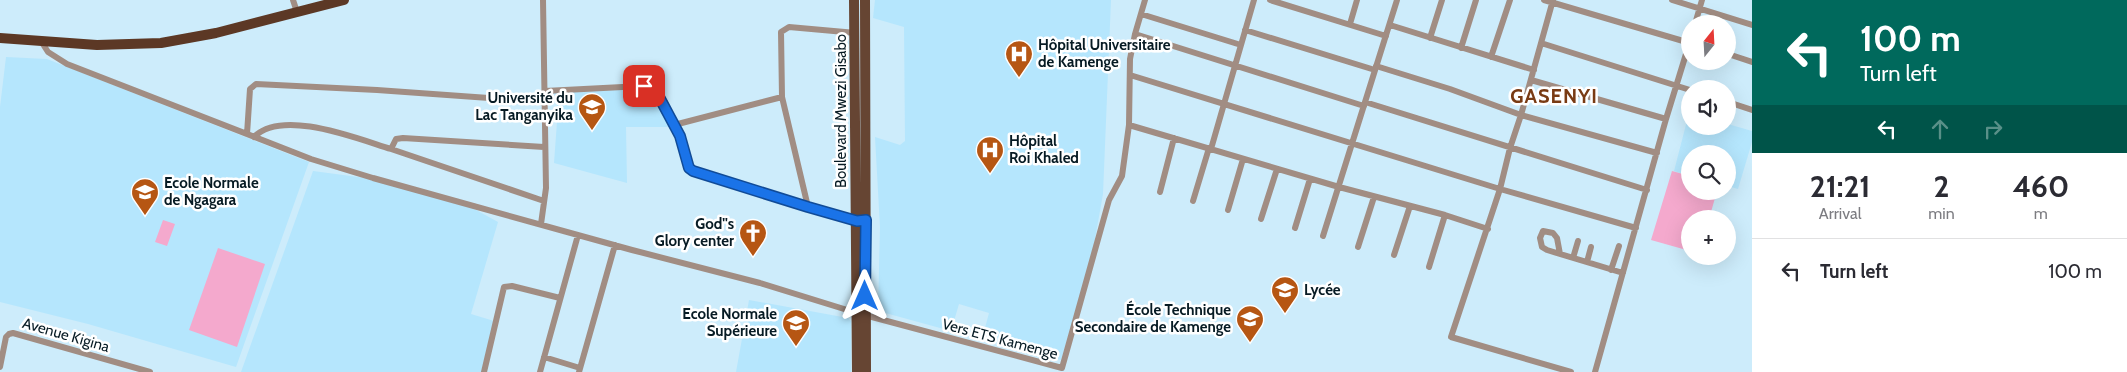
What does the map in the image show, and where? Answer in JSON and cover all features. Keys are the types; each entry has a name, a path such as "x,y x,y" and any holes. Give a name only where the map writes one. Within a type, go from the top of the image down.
{"highway":[{"path":"0,38 97,45 161,43 216,32 344,0"}],"main road":[{"name":"Boulevard Mwezi Gisabo","path":"854,0 860,133 861,220 861,314 857,372"},
{"name":"Boulevard Mwezi Gisabo","path":"860,133 864,0"},
{"name":"Boulevard Mwezi Gisabo","path":"861,314 866,372"}],"street":[{"path":"293,0 297,12"},
{"path":"542,224 545,91 543,0"},
{"path":"1145,0 1135,34 1130,75 1129,124 1310,179 1445,215 1488,229"},
{"path":"1193,201 1254,0"},
{"path":"1270,0 1386,36"},
{"path":"1350,24 1357,0"},
{"path":"1323,236 1397,0"},
{"path":"1430,38 1442,0"},
{"path":"1461,48 1476,0"},
{"path":"1492,58 1510,0"},
{"path":"1544,0 1553,1 1681,39"},
{"path":"1672,0 1752,25"},
{"path":"1698,15 1702,0"},
{"path":"1553,1 1488,229 1451,337 1571,372"},
{"path":"1141,14 1241,45"},
{"path":"1390,25 1534,70"},
{"path":"808,207 782,97 780,36 784,29 789,27 856,33"},
{"path":"1245,30 1450,89 1521,115 1657,154"},
{"path":"1135,34 1647,190"},
{"path":"41,41 56,60 311,158 364,175 578,235 760,283 861,314"},
{"path":"1541,43 1681,87"},
{"path":"1736,57 1752,62"},
{"path":"1595,372 1666,119 1682,70"},
{"path":"1130,75 1500,189 1636,228"},
{"path":"1531,80 1666,119"},
{"path":"251,135 250,89 256,84 377,90 544,102"},
{"path":"545,91 642,86 653,88 674,125 685,149 689,168 693,171 808,207 861,220"},
{"path":"674,125 782,97"},
{"path":"1736,105 1752,110"},
{"name":"Vers ETS Kamenge","path":"861,314 1062,368 1108,200 1122,176 1129,124"},
{"path":"251,135 267,128 300,125 391,149 544,200"},
{"path":"391,149 396,139 403,138 544,147"},
{"path":"1160,192 1174,138"},
{"path":"1228,210 1243,159"},
{"path":"1261,219 1277,169"},
{"path":"1295,228 1310,179"},
{"path":"1358,247 1374,197"},
{"path":"1394,256 1410,206"},
{"path":"1429,268 1445,215"},
{"path":"540,372 578,235"},
{"path":"1573,258 1578,241"},
{"path":"544,357 580,370 615,245"},
{"path":"1611,270 1619,246"},
{"path":"1587,262 1591,247"},
{"path":"1560,254 1623,273"},
{"path":"484,372 504,287 512,286 560,298"},
{"name":"Avenue Kigina","path":"0,367 6,337 8,334 13,333 150,372"}],"shaded area":[{"name":"Hôpital Roi Khaled","path":"875,0 1111,0 1103,194 1092,256 1061,360 982,339 989,313 959,304 951,331 878,311 880,227 875,137 900,145 905,141 904,27 873,18"},
{"name":"Ecole Normale de Ngagara","path":"6,57 47,59 309,162 236,367 88,324 0,302 0,107"},
{"name":"Université du Lac Tanganyika","path":"649,86 671,127 626,127 627,183 554,163 558,108 553,89"},
{"path":"1736,126 1752,131 1752,142 1738,189 1736,188 1736,145 1681,145 1681,173 1674,171 1683,135 1736,135"},
{"path":"313,171 373,179 467,205 498,222 471,314 494,321 481,372 241,372"},
{"path":"1672,171 1681,174 1681,200 1714,200 1712,210 1681,210 1681,248 1651,240"},
{"path":"163,220 175,224 167,246 155,242"},
{"path":"218,248 265,264 237,347 189,330"},
{"name":"Ecole Normale Supérieure","path":"749,300 848,318 851,321 851,372 736,372"}],"place":[{"name":"Hôpital Universitaire de Kamenge","path":"1019,78"},
{"name":"Université du Lac Tanganyika","path":"592,131"},
{"name":"Hôpital Roi Khaled","path":"990,174"},
{"name":"Ecole Normale de Ngagara","path":"145,216"},
{"name":"God''s Glory center","path":"753,257"},
{"name":"Lycée","path":"1285,314"},
{"name":"École Technique Secondaire de Kamenge","path":"1250,343"},
{"name":"Ecole Normale Supérieure","path":"796,347"}],"district":[{"name":"GASENYI","path":"1554,96"}],"route":[{"path":"644,86 653,88 657,93 680,136 689,168 693,171 857,221 866,220 865,296"}]}
